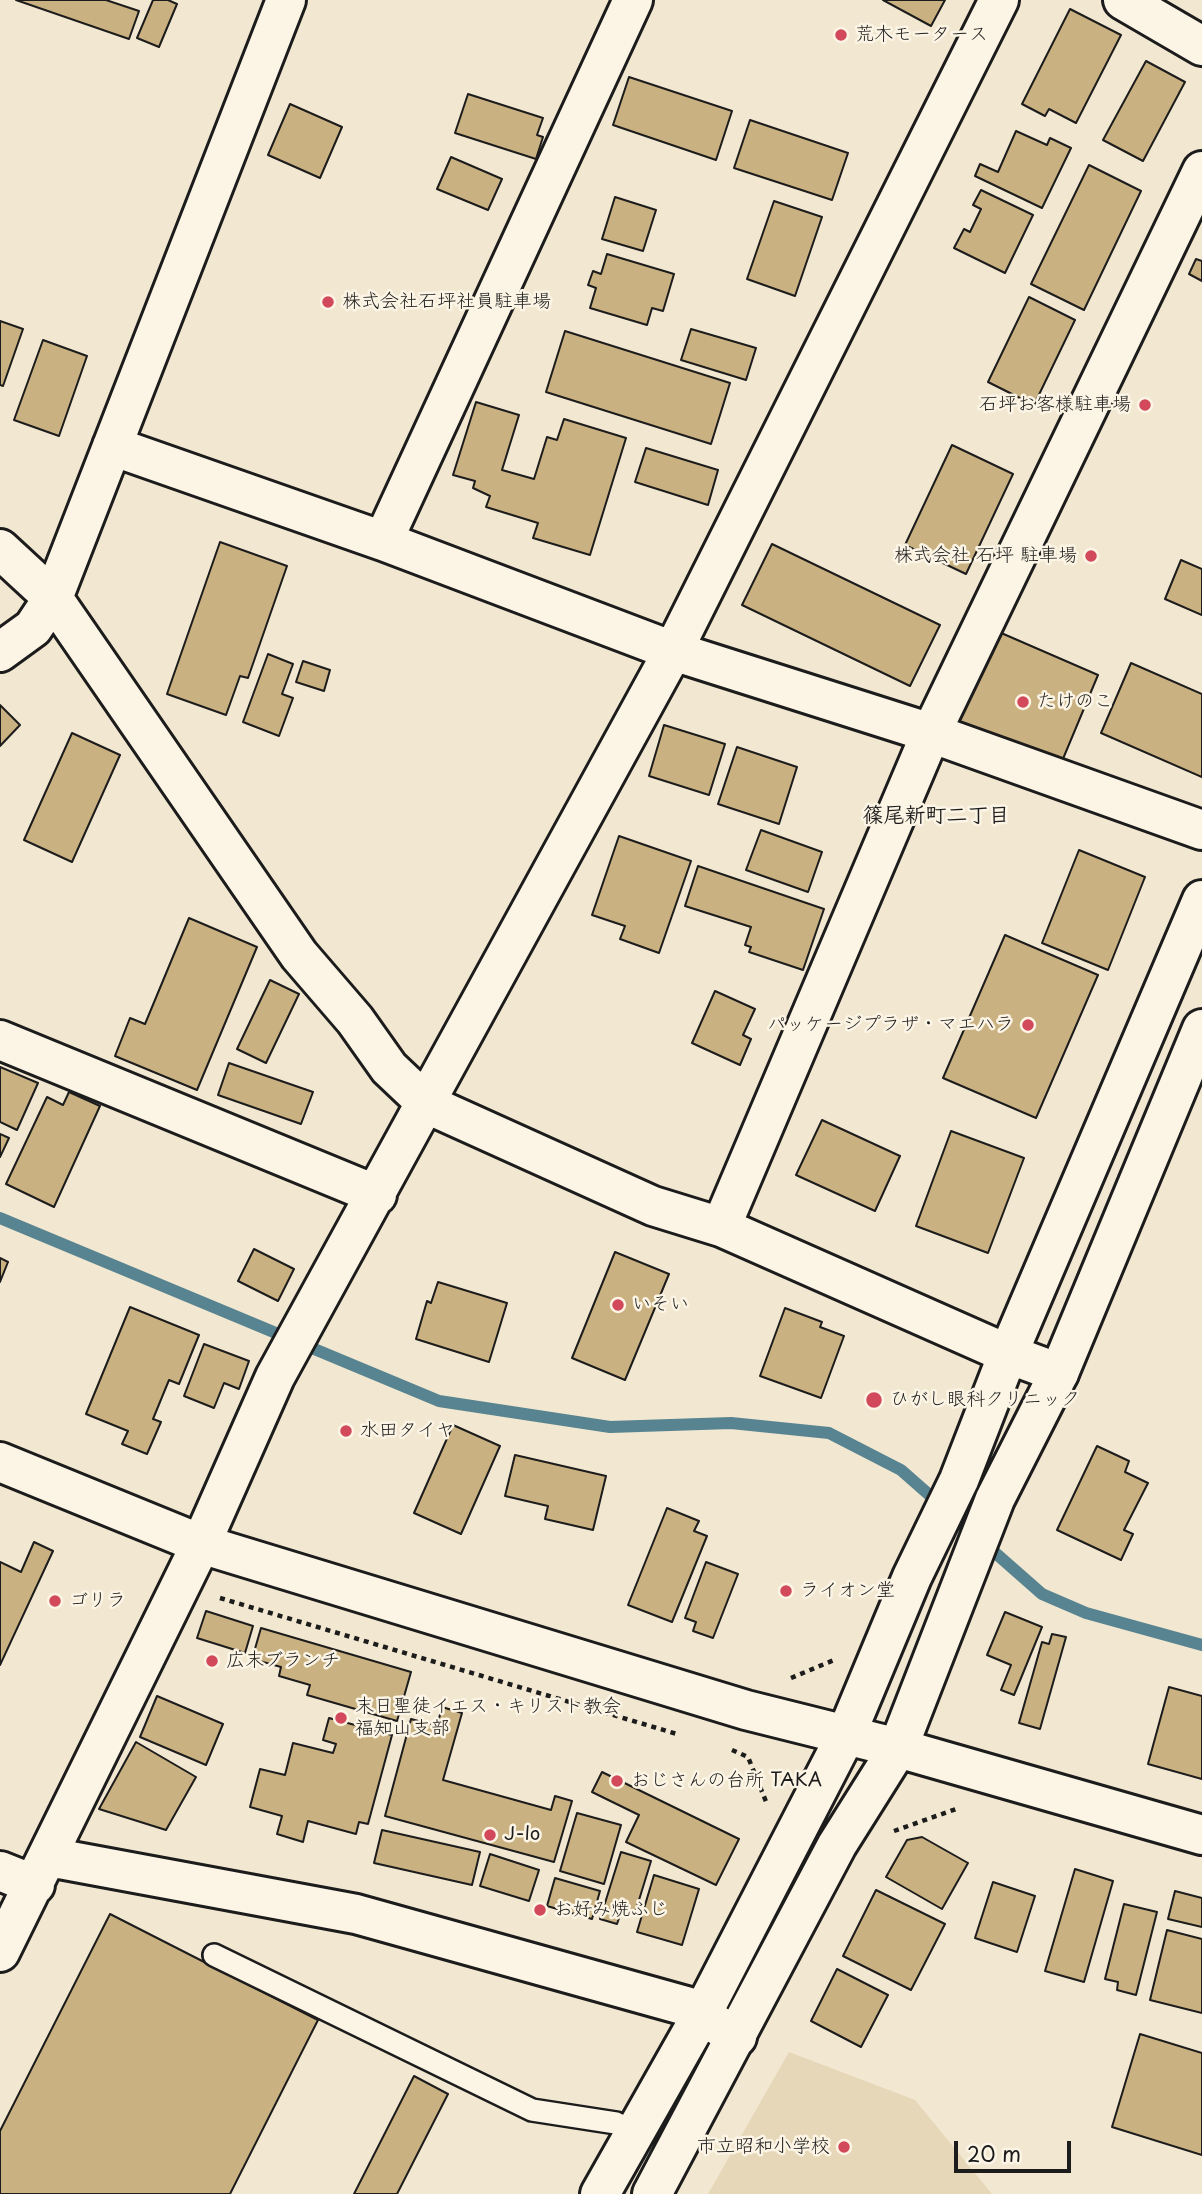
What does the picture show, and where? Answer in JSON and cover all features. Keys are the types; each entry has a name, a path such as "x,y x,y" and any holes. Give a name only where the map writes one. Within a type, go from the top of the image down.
{"street":[{"path":"0,652 33,628 53,598 286,0"},
{"path":"383,541 633,0"},
{"path":"0,1952 201,1544 275,1377 673,651 999,0"},
{"path":"1123,0 1202,46"},
{"path":"721,1227 931,733 1202,171"},
{"path":"112,446 383,541 673,651 931,733 1202,830"},
{"path":"0,549 53,598 299,955 355,1020 389,1068 427,1104 653,1206 721,1227 1008,1354 1059,1373"},
{"path":"600,2194 702,2014 846,1735 912,1577 959,1480 1008,1354 1202,900"},
{"path":"652,2194 837,1845 898,1748 995,1499 1059,1373 1202,1029"},
{"path":"0,1040 377,1195"},
{"path":"0,1462 201,1544 746,1710 898,1748 1202,1835"},
{"path":"0,1871 42,1871 356,1914 686,2006 737,2038"}],"lane":[{"path":"214,1955 532,2110 616,2123 634,2131"}],"path":[{"path":"220,1598 681,1735"},
{"path":"781,1676 793,1679 843,1656"},
{"path":"721,1747 748,1757 767,1806"},
{"path":"888,1833 959,1808 971,1812"}],"shaded area":[{"name":"市立昭和小学校","path":"789,2052 915,2100 992,2194 708,2194"}],"building":[{"path":"16,0 106,0 139,11 129,39"},
{"path":"153,0 168,0 177,4 159,47 137,38"},
{"path":"883,0 945,0 931,26"},
{"path":"1070,9 1121,35 1076,123 1049,109 1045,116 1022,104"},
{"path":"1146,61 1185,82 1143,161 1103,140"},
{"path":"629,77 732,111 716,160 613,125"},
{"path":"468,94 543,118 537,135 543,137 536,159 455,133"},
{"path":"290,104 342,127 320,178 268,155"},
{"path":"750,120 848,153 832,200 734,168"},
{"path":"1016,131 1047,145 1050,138 1071,148 1042,208 975,176 980,164 998,172"},
{"path":"451,157 502,179 488,210 437,189"},
{"path":"1089,165 1141,191 1084,310 1031,284"},
{"path":"981,190 1033,215 1005,273 954,248 964,229 970,232 981,209 973,205"},
{"path":"615,197 656,210 643,251 602,239"},
{"path":"774,201 822,217 795,296 747,279"},
{"path":"607,254 674,274 663,311 652,308 647,325 590,308 596,288 588,285 593,271 601,274"},
{"path":"1196,259 1202,261 1202,281 1189,274"},
{"path":"1029,297 1075,320 1034,405 988,382"},
{"path":"0,321 23,329 3,386 0,385"},
{"path":"691,329 756,348 746,380 681,360"},
{"path":"565,331 730,383 711,444 546,392"},
{"path":"43,340 87,356 59,436 14,420"},
{"path":"476,402 519,415 502,470 534,479 547,437 557,440 564,419 626,438 590,555 533,538 538,523 486,507 490,496 473,488 475,481 453,475"},
{"path":"952,445 1013,474 966,574 905,545"},
{"path":"646,448 718,470 708,505 635,482"},
{"path":"220,542 287,566 248,678 240,676 226,715 167,694"},
{"path":"772,544 940,625 910,686 742,605"},
{"path":"1181,560 1202,569 1202,615 1165,599"},
{"name":"たけのこ","path":"992,629 1098,675 1060,766 948,730"},
{"path":"268,654 293,664 282,694 293,698 279,736 243,722"},
{"path":"303,661 330,670 324,691 296,682"},
{"path":"1131,663 1202,694 1202,777 1101,733"},
{"path":"0,705 20,725 0,746"},
{"path":"664,725 725,744 709,795 649,776"},
{"path":"72,733 120,755 72,862 24,840"},
{"path":"737,747 797,767 779,824 718,804"},
{"path":"761,830 822,852 808,892 746,870"},
{"path":"619,836 691,861 659,953 620,939 625,926 592,915"},
{"path":"1079,850 1145,877 1108,970 1042,943"},
{"path":"698,866 824,909 803,970 749,952 751,947 745,945 751,927 685,906"},
{"path":"189,918 257,947 197,1090 115,1056 130,1018 145,1024"},
{"path":"1005,935 1098,975 1036,1118 943,1078"},
{"path":"270,980 299,994 266,1063 237,1049"},
{"path":"715,991 755,1009 743,1035 751,1039 740,1065 692,1043"},
{"path":"229,1063 313,1092 301,1124 218,1095"},
{"path":"0,1067 38,1083 17,1130 0,1122"},
{"path":"69,1092 100,1106 54,1207 6,1184 47,1097 63,1105"},
{"path":"822,1120 900,1156 875,1211 796,1175"},
{"path":"951,1131 1024,1158 988,1253 916,1226"},
{"path":"0,1134 9,1138 0,1157"},
{"path":"254,1249 294,1269 278,1301 238,1281"},
{"path":"615,1252 669,1274 625,1380 572,1358"},
{"path":"0,1258 8,1262 0,1282"},
{"path":"438,1282 507,1303 489,1362 416,1339 427,1301 431,1303"},
{"path":"130,1307 199,1335 179,1384 169,1380 153,1419 161,1422 147,1454 122,1444 128,1431 86,1414"},
{"path":"785,1308 822,1322 820,1327 844,1336 821,1398 760,1376"},
{"path":"204,1344 249,1361 239,1389 224,1383 214,1408 184,1396"},
{"path":"453,1425 500,1446 461,1534 414,1513"},
{"path":"1097,1446 1129,1461 1125,1472 1148,1483 1124,1530 1133,1534 1121,1560 1057,1530"},
{"path":"515,1455 606,1476 593,1530 545,1519 548,1506 505,1496"},
{"path":"667,1508 699,1521 694,1531 707,1536 672,1622 628,1605"},
{"path":"34,1542 53,1551 0,1665 0,1562 21,1572"},
{"path":"706,1562 738,1574 713,1638 693,1631 696,1622 685,1618"},
{"path":"206,1611 253,1626 245,1653 197,1638"},
{"path":"1005,1612 1042,1627 1014,1695 1001,1690 1011,1665 987,1655"},
{"path":"261,1628 411,1672 397,1721 307,1695 310,1685 279,1676 281,1667 252,1659"},
{"path":"1052,1634 1066,1637 1040,1729 1019,1723 1042,1642 1049,1644"},
{"path":"1169,1687 1202,1696 1202,1779 1148,1764"},
{"path":"157,1696 223,1724 206,1765 140,1737"},
{"path":"442,1707 462,1713 443,1780 551,1810 555,1796 572,1801 554,1862 385,1816 411,1719 437,1726"},
{"path":"329,1718 392,1735 368,1824 359,1822 356,1834 308,1821 303,1842 277,1834 282,1816 250,1807 260,1769 285,1775 293,1743 333,1753 336,1744 323,1740"},
{"path":"136,1742 196,1777 166,1830 99,1809"},
{"path":"602,1772 739,1839 716,1885 626,1842 639,1815 592,1792"},
{"path":"577,1813 621,1825 604,1884 560,1871"},
{"path":"382,1830 480,1852 472,1885 374,1863"},
{"path":"922,1837 968,1863 942,1909 886,1877 907,1840"},
{"path":"621,1852 651,1861 635,1913 622,1909 617,1924 600,1919"},
{"path":"490,1854 539,1870 529,1901 480,1886"},
{"path":"1075,1869 1113,1881 1084,1982 1045,1971"},
{"path":"654,1875 699,1889 682,1945 637,1932"},
{"path":"555,1878 600,1891 592,1919 547,1906"},
{"path":"993,1882 1035,1896 1017,1952 975,1938"},
{"path":"876,1890 945,1924 911,1990 843,1956"},
{"path":"1175,1891 1202,1898 1202,1927 1168,1919"},
{"path":"1124,1904 1157,1912 1136,1995 1117,1990 1118,1982 1105,1979"},
{"path":"110,1914 318,2020 230,2194 0,2194 0,2131"},
{"path":"1167,1930 1202,1939 1202,2013 1150,2000"},
{"path":"837,1969 888,1995 861,2047 811,2021"},
{"path":"1140,2034 1202,2053 1202,2155 1112,2127"},
{"path":"414,2076 448,2094 397,2194 354,2194"}],"waterway":[{"path":"0,1218 439,1401 610,1427 731,1423 829,1433 901,1470 1042,1594 1086,1613 1202,1645"}],"place":[{"name":"荒木モータース","path":"841,35"},
{"name":"株式会社石坪社員駐車場","path":"328,302"},
{"name":"石坪お客様駐車場","path":"1145,405"},
{"name":"株式会社 石坪 駐車場","path":"1091,556"},
{"name":"たけのこ","path":"1023,702"},
{"name":"パッケージプラザ・マエハラ","path":"1028,1025"},
{"name":"いそい","path":"618,1305"},
{"name":"ひがし眼科クリニック","path":"874,1400"},
{"name":"水田タイヤ","path":"346,1431"},
{"name":"ライオン堂","path":"786,1591"},
{"name":"ゴリラ","path":"55,1601"},
{"name":"広末ブランチ","path":"212,1661"},
{"name":"末日聖徒イエス・キリスト教会 福知山支部","path":"341,1718"},
{"name":"おじさんの台所 TAKA","path":"617,1781"},
{"name":"J-lo","path":"490,1835"},
{"name":"お好み焼ふじ","path":"540,1910"},
{"name":"市立昭和小学校","path":"844,2147"}],"district":[{"name":"篠尾新町二丁目","path":"936,816"}]}
